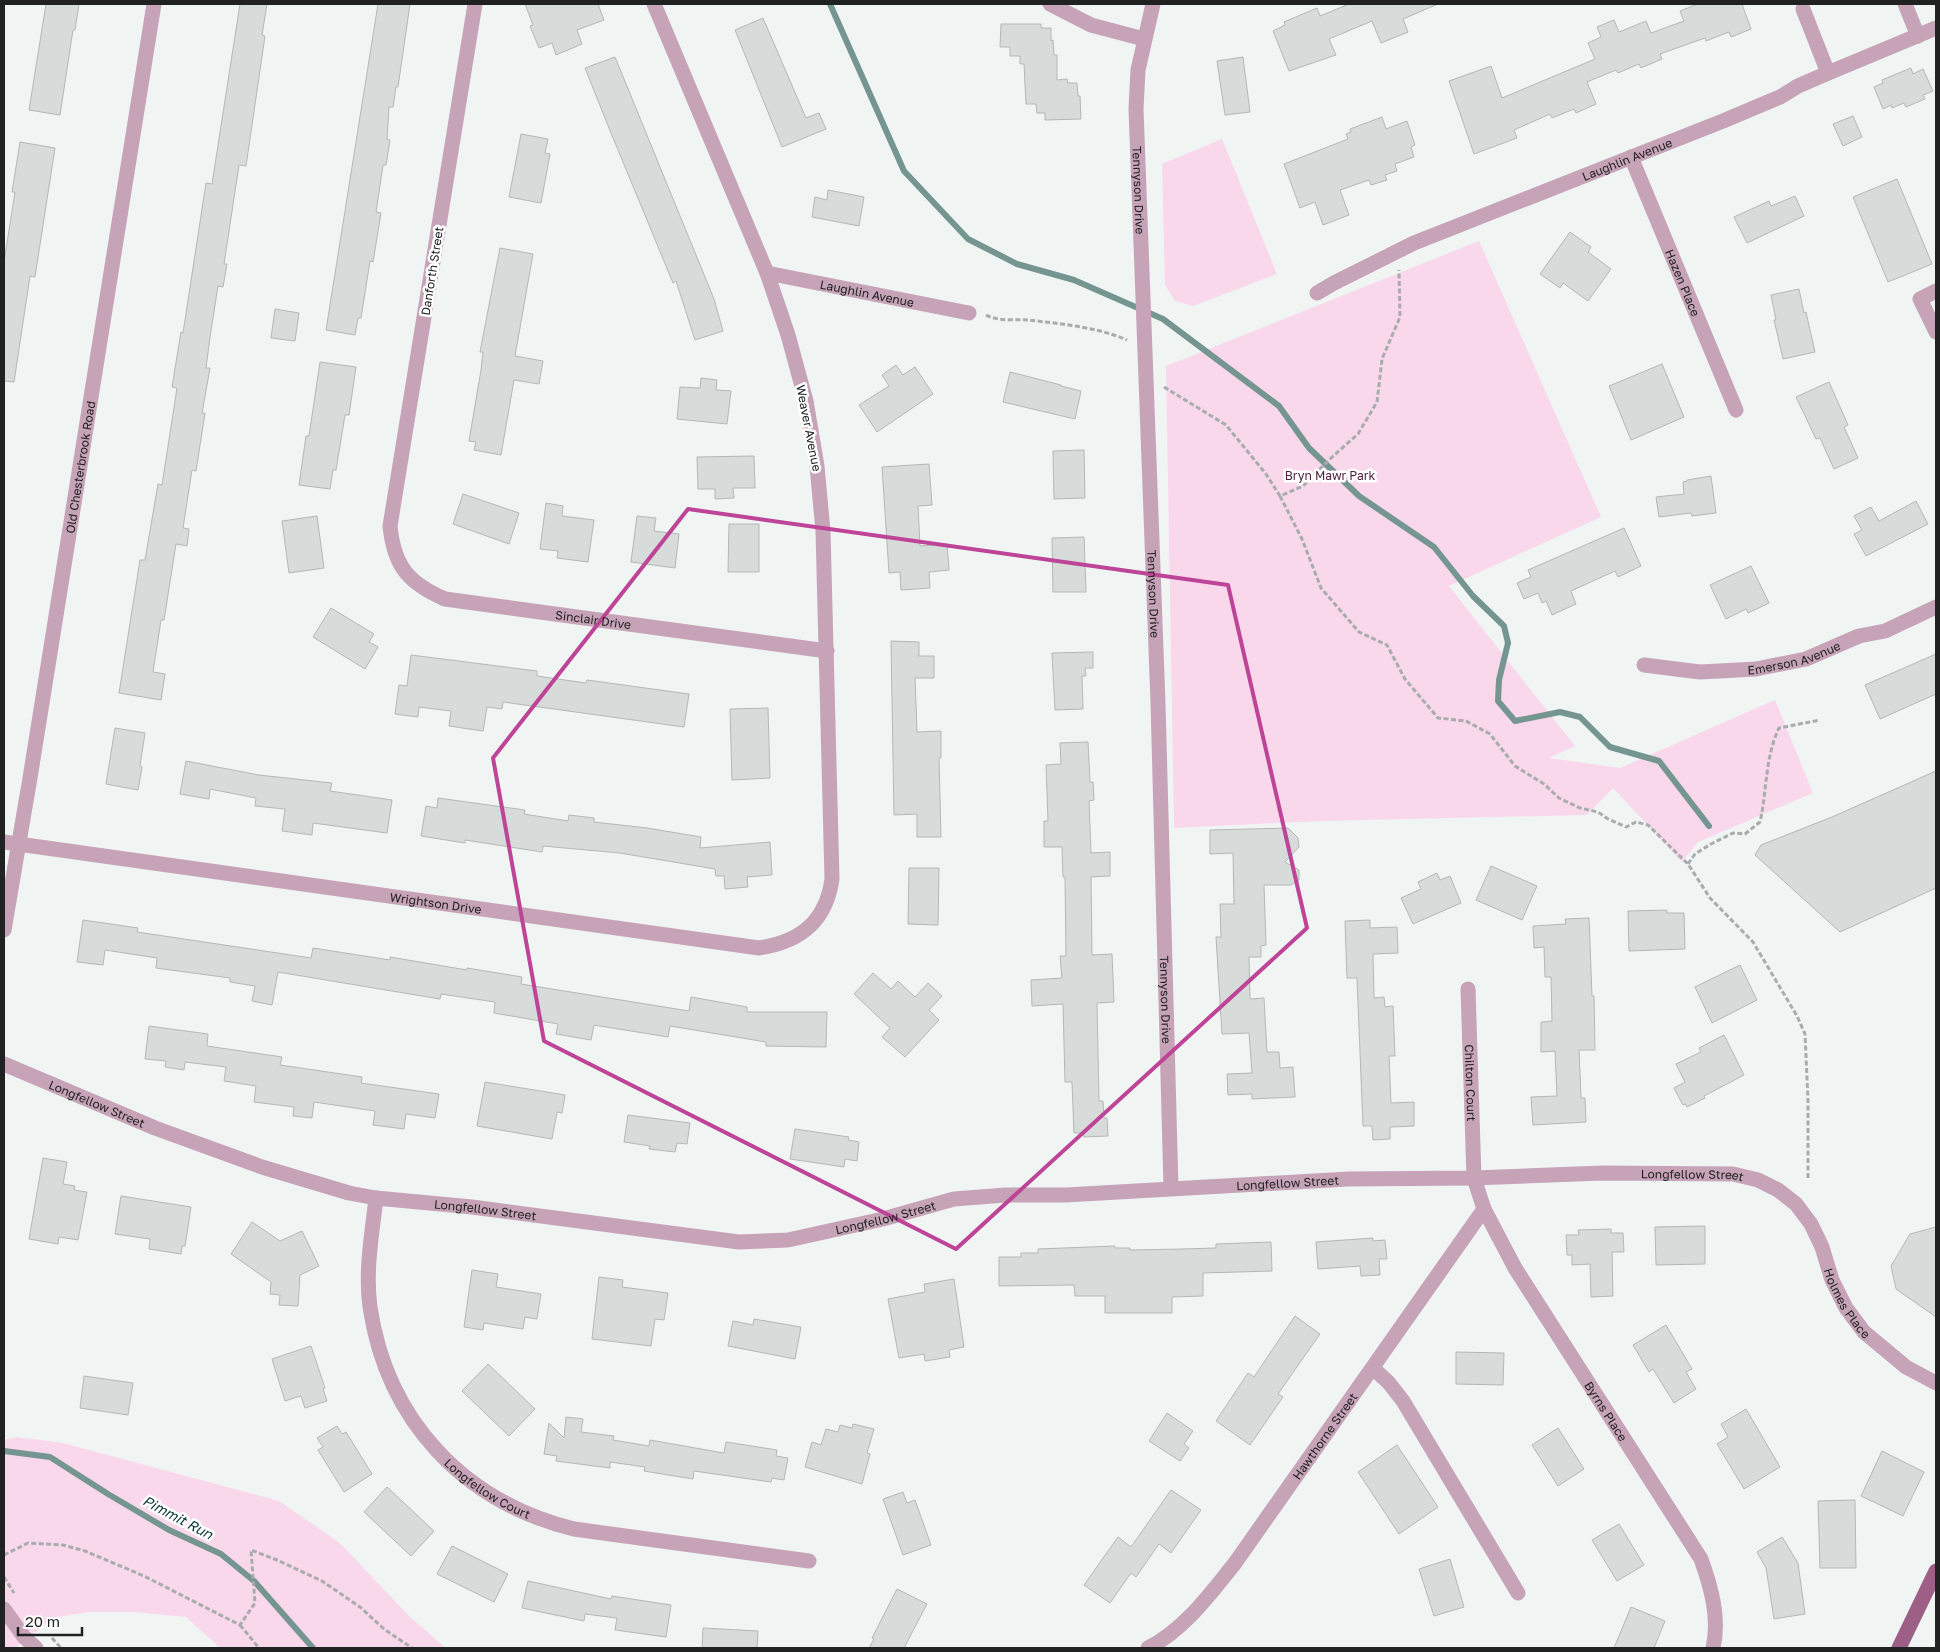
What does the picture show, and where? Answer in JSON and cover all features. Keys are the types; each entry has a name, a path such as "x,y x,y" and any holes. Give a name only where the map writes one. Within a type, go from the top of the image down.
{"main road":[{"path":"1899,1648 1936,1571"}],"street":[{"name":"Old Chesterbrook Road","path":"4,930 11,844 154,4"},
{"name":"Danforth Street","path":"391,538 392,516 475,4"},
{"name":"Weaver Avenue","path":"654,4 767,274 788,335 806,401 817,466 824,531 832,879"},
{"path":"1050,4 1091,25 1144,39"},
{"name":"Tennyson Drive","path":"1152,4 1138,70 1136,109 1159,713 1171,1188"},
{"path":"1906,4 1918,36"},
{"path":"1803,9 1828,73"},
{"name":"Laughlin Avenue","path":"1317,293 1414,243 1780,97 1798,86 1936,28"},
{"name":"Hazen Place","path":"1631,157 1736,410"},
{"name":"Laughlin Avenue","path":"767,274 969,314"},
{"path":"1936,291 1920,299 1936,332"},
{"name":"Sinclair Drive","path":"391,538 392,546 400,564 411,579 426,591 444,599 827,651"},
{"name":"Emerson Avenue","path":"1644,665 1700,672 1756,669 1806,659 1859,636 1885,630 1936,607"},
{"name":"Wrightson Drive","path":"11,844 759,948 779,945 797,937 812,925 824,908 832,879"},
{"name":"Chilton Court","path":"1468,989 1474,1178"},
{"name":"Longfellow Street","path":"4,1064 155,1128 244,1161 349,1193 376,1198 472,1207 655,1232 753,1243 788,1240 954,1199 1348,1179 1474,1178 1603,1173 1733,1174 1758,1180 1787,1197"},
{"name":"Byrns Place","path":"1474,1178 1484,1209 1515,1268 1701,1559 1711,1585 1715,1614 1713,1648"},
{"name":"Holmes Place","path":"1787,1197 1796,1204 1811,1224 1822,1247 1832,1280 1846,1308 1864,1332 1906,1367 1936,1383"},
{"name":"Longfellow Court","path":"376,1198 368,1270 370,1306 377,1342 388,1377 406,1410 428,1442 455,1469 486,1493 518,1510 554,1524 574,1529 810,1561"},
{"name":"Hawthorne Street","path":"1148,1648 1165,1640 1201,1604 1235,1563 1484,1209"},
{"path":"1372,1368 1389,1382 1403,1401 1518,1592"},
{"path":"4,1609 24,1637 36,1648"}],"path":[{"path":"1280,496 1303,486 1358,434 1377,402 1382,359 1400,317 1398,251"},
{"path":"969,314 974,309 990,317 1026,320 1093,330 1120,337 1144,347"},
{"path":"1146,377 1226,424 1266,474 1280,496 1302,539 1321,588 1359,632 1387,645 1405,679 1438,718 1466,721 1490,734 1515,766 1544,784 1559,798 1580,808 1598,812 1626,827 1636,822 1648,825 1688,864 1710,898 1753,942 1805,1034 1808,1180"},
{"path":"1688,864 1695,854 1711,844 1733,833 1745,834 1760,822 1771,745 1779,728 1820,720"},
{"path":"4,1555 28,1543 63,1545 84,1551 144,1576 240,1625 259,1648"},
{"path":"240,1625 255,1603 251,1550 322,1581 360,1607 384,1628 412,1648"}],"highlighted area":[{"path":"688,509 1228,585 1307,928 956,1249 544,1041 493,758"}],"green space":[{"path":"1222,139 1277,274 1193,306 1175,301 1165,285 1162,164"},
{"name":"Bryn Mawr Park","path":"1479,241 1601,517 1449,586 1575,746 1549,758 1620,768 1775,700 1813,793 1698,842 1682,862 1613,788 1587,815 1320,821 1174,828 1166,366"},
{"path":"16,1437 63,1443 279,1501 340,1543 410,1617 446,1648 220,1648 186,1617 134,1612 88,1612 53,1618 15,1648 4,1648 4,1440"}],"building":[{"path":"46,4 79,4 75,30 73,30 60,115 29,110"},
{"path":"240,4 267,4 262,35 265,36 246,166 239,165 224,264 227,264 223,287 218,286 210,337 206,368 210,368 202,413 205,413 196,471 192,470 183,528 189,529 187,546 176,544 164,620 161,620 153,672 165,674 161,700 119,693 140,560 145,560 158,484 162,485 177,388 172,387 181,332 183,333 206,183 212,184"},
{"path":"378,4 410,4 398,87 396,87 393,107 389,107 387,139 390,140 386,165 383,165 376,212 381,213 373,262 370,261 361,318 358,318 355,335 326,330"},
{"path":"525,4 598,4 604,20 577,30 582,44 556,55 552,43 539,48 530,26 533,25"},
{"path":"1349,4 1438,4 1403,19 1408,32 1381,43 1372,21 1329,39 1336,55 1289,71 1273,31 1285,25 1284,22 1317,8 1320,16"},
{"path":"1698,4 1742,4 1751,29 1731,37 1729,32 1706,41 1705,38 1660,54 1662,59 1641,68 1639,64 1618,73 1616,70 1587,82 1596,104 1576,113 1574,109 1552,118 1550,114 1514,130 1517,138 1474,154 1449,81 1491,66 1502,98 1595,59 1588,43 1601,37 1597,27 1614,20 1619,32 1646,21 1651,33 1684,21 1680,11"},
{"path":"763,18 806,118 819,113 826,129 782,147 735,30"},
{"path":"1001,24 1041,24 1041,28 1051,28 1054,55 1057,55 1057,80 1067,79 1068,83 1077,83 1078,96 1080,96 1081,119 1045,120 1045,113 1037,113 1036,104 1026,104 1024,64 1020,64 1020,56 1010,56 1010,47 1000,47"},
{"path":"615,57 714,299 723,331 695,340 676,281 673,283 585,68"},
{"path":"1243,57 1250,112 1225,115 1217,61"},
{"path":"1911,68 1913,74 1923,69 1933,91 1923,95 1925,99 1906,107 1904,103 1892,108 1891,105 1883,109 1874,87 1883,83 1882,80"},
{"path":"1853,116 1862,137 1843,146 1833,124"},
{"path":"1382,117 1386,129 1407,121 1415,145 1411,147 1414,157 1395,164 1397,171 1385,175 1387,180 1371,185 1369,180 1340,190 1349,215 1323,225 1315,202 1300,208 1284,164 1348,139 1346,134 1351,132 1350,129"},
{"path":"521,134 548,139 545,153 550,154 541,203 509,197"},
{"path":"20,142 55,148 35,277 30,276 14,382 4,381 4,262 15,192 12,192"},
{"path":"1897,179 1932,264 1888,282 1853,197"},
{"path":"828,190 864,197 859,226 812,217 815,197 827,200"},
{"path":"1795,196 1804,216 1747,243 1734,217 1769,201 1771,206"},
{"path":"1570,232 1591,247 1588,252 1611,269 1588,301 1563,283 1560,288 1540,274"},
{"path":"500,248 533,254 515,356 543,361 539,384 514,380 501,455 474,450 476,442 469,441 481,370 483,352 480,352"},
{"path":"1799,289 1815,352 1783,359 1774,320 1776,320 1771,295"},
{"path":"275,309 299,313 295,341 271,338"},
{"path":"320,362 356,367 349,415 345,415 336,470 333,470 330,489 299,485 306,436 309,436"},
{"path":"1662,364 1684,417 1631,440 1609,386"},
{"path":"896,365 903,375 915,367 933,394 877,432 859,405 889,386 882,375"},
{"path":"1010,372 1081,391 1075,419 1003,402"},
{"path":"701,378 717,380 716,390 731,391 727,424 677,419 680,387 700,388"},
{"path":"1829,382 1848,425 1844,427 1858,458 1834,469 1820,438 1816,439 1796,397"},
{"path":"1084,450 1085,498 1054,499 1053,451"},
{"path":"754,456 755,488 733,488 734,498 715,499 715,489 698,489 697,457"},
{"path":"929,464 932,505 918,506 920,546 947,544 949,570 929,572 930,588 901,590 900,572 889,573 882,467"},
{"path":"1711,476 1716,513 1692,516 1691,513 1659,517 1656,497 1684,494 1683,482"},
{"path":"463,494 519,513 509,544 453,524"},
{"path":"1916,501 1928,524 1866,556 1854,534 1862,530 1854,516 1871,507 1879,521"},
{"path":"546,503 563,506 562,516 594,520 588,562 557,558 558,551 540,549"},
{"path":"317,516 324,568 289,573 282,521"},
{"path":"637,516 656,518 654,531 679,534 675,568 631,562"},
{"path":"729,524 759,524 759,572 728,572"},
{"path":"1624,528 1641,566 1618,577 1615,571 1571,591 1576,604 1552,615 1546,601 1542,603 1538,593 1524,599 1517,583 1531,577 1528,570"},
{"path":"1084,537 1086,592 1053,592 1052,538"},
{"path":"1751,566 1769,603 1748,613 1746,609 1726,619 1710,585"},
{"path":"331,608 374,634 369,642 378,647 365,669 313,637"},
{"path":"891,641 919,642 919,656 934,656 934,678 915,678 917,732 941,731 941,758 939,758 941,837 917,837 917,814 894,815"},
{"path":"1093,652 1093,668 1085,668 1086,676 1082,676 1083,709 1055,710 1052,653"},
{"path":"1936,654 1936,694 1880,719 1865,685"},
{"path":"411,655 537,671 537,676 586,683 587,680 689,694 684,727 503,702 502,709 487,707 483,731 449,726 451,711 419,707 418,717 395,714 399,685 407,686"},
{"path":"768,708 770,778 732,780 730,709"},
{"path":"115,728 145,733 138,790 106,784"},
{"path":"1088,742 1090,782 1093,782 1094,800 1089,801 1091,853 1110,852 1110,876 1091,877 1092,955 1112,954 1114,1002 1097,1003 1099,1101 1103,1101 1104,1118 1107,1118 1108,1136 1084,1137 1083,1133 1074,1133 1072,1082 1065,1082 1063,1004 1032,1006 1031,980 1062,978 1060,956 1066,956 1065,877 1063,877 1062,847 1044,847 1044,821 1048,821 1046,765 1061,764 1060,743"},
{"path":"186,761 259,775 332,783 330,791 392,800 387,833 313,823 312,835 282,831 285,809 255,806 256,798 210,789 209,799 180,794"},
{"path":"1936,771 1936,888 1840,932 1755,855 1761,845 1832,817"},
{"path":"438,798 525,810 524,814 568,821 569,815 594,818 594,822 701,837 700,848 770,842 772,875 747,877 748,887 725,889 724,876 716,876 715,869 620,853 543,846 542,852 465,840 465,843 421,836 426,806 437,808"},
{"path":"1288,828 1298,838 1299,847 1285,862 1299,870 1299,880 1291,885 1264,885 1266,945 1261,946 1261,957 1249,957 1250,999 1264,998 1267,1052 1279,1052 1280,1068 1293,1067 1295,1097 1252,1099 1252,1094 1228,1095 1227,1074 1252,1073 1249,1033 1222,1034 1216,937 1221,937 1220,904 1234,904 1233,853 1210,854 1210,830"},
{"path":"1491,866 1537,886 1522,920 1476,900"},
{"path":"909,868 939,868 938,925 908,924"},
{"path":"1437,873 1440,880 1450,876 1461,903 1413,924 1401,898 1421,889 1418,882"},
{"path":"1667,910 1667,913 1684,913 1685,949 1629,951 1628,911"},
{"path":"1589,918 1595,1050 1579,1050 1581,1098 1585,1098 1586,1122 1533,1125 1531,1097 1557,1096 1555,1051 1541,1052 1541,1022 1552,1021 1551,977 1545,977 1544,947 1534,948 1533,926 1566,924 1565,919"},
{"path":"83,920 138,928 137,932 311,958 313,948 390,960 390,957 467,970 467,968 522,977 521,984 689,1011 691,997 747,1007 747,1012 827,1012 826,1047 766,1046 766,1042 670,1026 668,1037 594,1025 591,1040 556,1034 558,1024 494,1013 495,1002 441,994 440,999 278,972 272,1005 252,1001 255,986 230,982 230,978 156,968 157,958 105,950 103,965 77,962"},
{"path":"1370,920 1370,928 1397,927 1398,953 1373,954 1374,998 1384,997 1385,1007 1393,1006 1395,1056 1389,1056 1391,1103 1414,1102 1414,1126 1390,1127 1390,1139 1373,1140 1372,1126 1363,1126 1357,978 1347,978 1345,921"},
{"path":"1740,965 1757,1000 1712,1023 1695,987"},
{"path":"873,973 891,989 898,981 915,997 928,983 942,996 929,1010 939,1020 905,1057 882,1037 890,1028 854,994"},
{"path":"149,1026 208,1034 207,1046 282,1057 280,1065 362,1077 361,1083 439,1094 435,1118 406,1114 404,1129 373,1125 375,1111 314,1102 312,1118 293,1116 294,1107 254,1102 256,1086 224,1081 226,1067 185,1062 184,1070 165,1067 166,1061 145,1059"},
{"path":"1724,1035 1744,1075 1687,1107 1685,1104 1683,1105 1674,1088 1685,1082 1676,1064 1701,1052 1699,1048"},
{"path":"485,1082 565,1095 562,1113 557,1112 552,1139 477,1126"},
{"path":"628,1115 690,1123 687,1144 677,1143 675,1152 649,1149 650,1146 624,1142"},
{"path":"795,1129 849,1137 848,1140 859,1142 857,1161 845,1159 844,1167 790,1159"},
{"path":"43,1158 67,1162 63,1184 75,1186 74,1190 87,1192 78,1240 59,1237 58,1244 29,1239"},
{"path":"121,1196 191,1207 185,1246 182,1246 181,1254 149,1249 150,1239 115,1234"},
{"path":"252,1222 280,1241 302,1231 319,1266 300,1275 298,1306 279,1305 280,1295 270,1294 271,1282 231,1254"},
{"path":"1705,1226 1705,1264 1656,1265 1655,1227"},
{"path":"1936,1227 1936,1317 1896,1289 1891,1266 1910,1234"},
{"path":"1611,1229 1611,1233 1623,1233 1624,1252 1612,1252 1613,1296 1591,1297 1590,1264 1572,1265 1572,1255 1567,1255 1566,1235 1579,1235 1578,1230"},
{"path":"1373,1238 1373,1241 1385,1240 1387,1259 1379,1259 1380,1275 1361,1276 1360,1266 1318,1269 1316,1242"},
{"path":"1271,1242 1272,1271 1203,1273 1203,1296 1172,1297 1172,1313 1105,1313 1105,1296 1075,1296 1074,1285 999,1286 999,1257 1021,1257 1021,1253 1038,1253 1038,1249 1115,1246 1115,1248 1130,1248 1130,1250 1183,1249 1216,1248 1216,1244"},
{"path":"472,1270 498,1274 496,1287 541,1294 537,1319 525,1317 523,1329 484,1323 483,1330 464,1327"},
{"path":"599,1277 623,1280 622,1287 668,1293 664,1320 655,1319 651,1346 592,1339"},
{"path":"954,1279 964,1347 949,1350 950,1357 925,1361 924,1354 899,1358 888,1299 925,1292 924,1284"},
{"path":"1295,1316 1320,1334 1278,1394 1283,1397 1250,1445 1216,1421 1248,1373 1254,1377"},
{"path":"754,1319 801,1327 795,1359 728,1346 733,1321 753,1325"},
{"path":"1666,1325 1692,1369 1686,1372 1696,1389 1674,1403 1653,1369 1649,1372 1633,1345"},
{"path":"311,1346 325,1388 323,1389 327,1401 305,1408 301,1396 285,1401 272,1359"},
{"path":"1456,1352 1504,1353 1503,1385 1456,1384"},
{"path":"488,1364 535,1409 509,1436 462,1391"},
{"path":"84,1376 133,1383 128,1415 80,1408"},
{"path":"1746,1409 1780,1467 1744,1489 1717,1444 1728,1437 1721,1424"},
{"path":"1167,1413 1193,1431 1184,1444 1189,1448 1180,1461 1149,1441"},
{"path":"566,1417 583,1419 581,1432 614,1436 613,1440 649,1446 650,1440 724,1453 726,1442 777,1450 776,1456 788,1458 784,1480 772,1478 771,1482 694,1471 693,1479 644,1471 645,1467 610,1462 610,1468 556,1461 557,1456 544,1454 549,1423 564,1438"},
{"path":"853,1424 874,1429 867,1453 870,1454 862,1484 805,1467 812,1442 821,1445 826,1429 838,1432 840,1425 852,1428"},
{"path":"337,1426 342,1434 346,1432 372,1474 344,1492 318,1450 323,1447 317,1438"},
{"path":"1558,1428 1584,1469 1558,1486 1532,1445"},
{"path":"1397,1445 1438,1507 1399,1534 1358,1472"},
{"path":"1882,1451 1924,1472 1903,1516 1861,1496"},
{"path":"387,1487 434,1531 411,1556 364,1512"},
{"path":"1171,1490 1201,1510 1171,1553 1159,1544 1136,1577 1131,1573 1110,1603 1084,1585 1118,1537 1131,1547"},
{"path":"903,1492 907,1503 915,1500 931,1545 903,1555 883,1499"},
{"path":"1855,1500 1856,1568 1820,1568 1818,1501"},
{"path":"1619,1524 1644,1565 1617,1581 1592,1540"},
{"path":"1782,1537 1798,1563 1805,1614 1774,1619 1766,1568 1757,1552"},
{"path":"452,1546 508,1574 494,1602 437,1574"},
{"path":"1450,1559 1464,1607 1434,1616 1419,1569"},
{"path":"528,1581 611,1599 612,1596 671,1605 666,1637 615,1630 617,1618 585,1614 584,1621 522,1608"},
{"path":"897,1589 927,1604 904,1648 869,1648 874,1639 872,1638"},
{"path":"1631,1607 1665,1621 1654,1648 1614,1648"},
{"path":"703,1628 758,1631 757,1648 702,1648"}],"waterway":[{"path":"830,4 904,171 968,239 1017,264 1074,280 1163,319 1279,406 1309,448 1359,496 1434,547 1473,596 1504,626 1508,643 1499,680 1498,701 1515,721 1560,712 1580,717 1610,747 1659,761 1709,826"},
{"name":"Pimmit Run","path":"4,1451 50,1457 169,1530 221,1554 254,1581 313,1648"}]}
